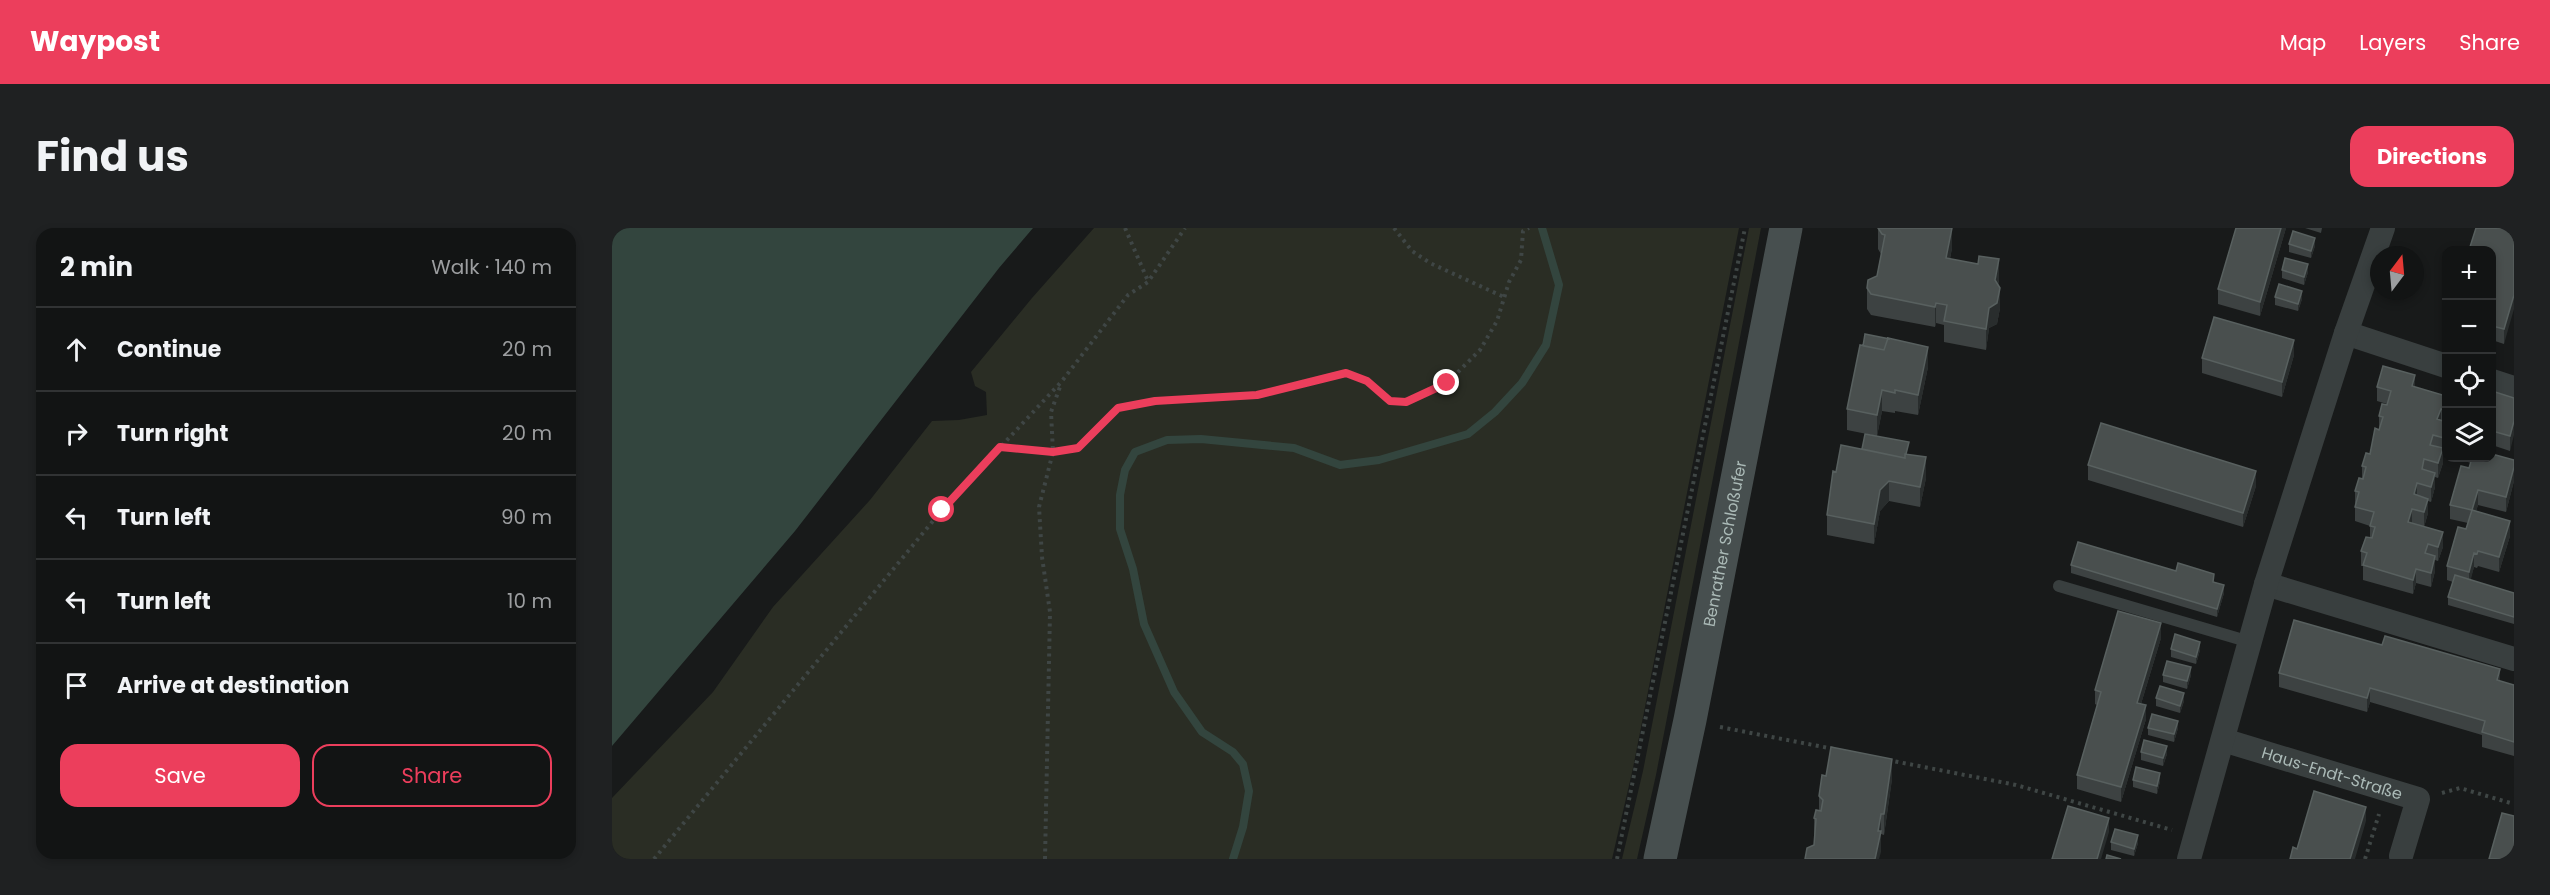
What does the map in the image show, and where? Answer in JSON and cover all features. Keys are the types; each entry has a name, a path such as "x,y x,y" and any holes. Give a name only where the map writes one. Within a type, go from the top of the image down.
{"street":[{"name":"Benrather Schloßufer","path":"1660,859 1690,720 1786,228"},
{"path":"2192,848 2266,584 2346,333 2383,228"},
{"path":"2346,333 2442,365"},
{"path":"2496,382 2514,388"},
{"path":"2266,584 2514,659"},
{"name":"Haus-Endt-Straße","path":"2223,740 2418,799 2400,857"}],"lane":[{"path":"2059,586 2250,642"}],"path":[{"path":"1125,228 1148,282"},
{"path":"654,859 942,510 1062,381 1128,295 1148,282 1185,228"},
{"path":"1394,228 1412,251 1430,263 1504,297"},
{"path":"1000,447 1053,452 1078,448 1118,408 1155,401 1257,395 1346,373 1367,381 1390,401 1406,402 1447,383 1480,350 1497,321 1509,282 1521,260 1524,231 1529,228"},
{"path":"1617,859 1745,228"},
{"path":"1045,859 1050,612 1042,557 1039,507 1053,452 1051,412 1062,381"},
{"path":"1690,720 1841,750"},
{"path":"1888,760 2016,785 2192,848"},
{"path":"2418,799 2460,788 2514,804"},
{"path":"2366,859 2387,789"}],"shaded area":[{"path":"612,228 1033,228 999,268 795,531 612,746"},
{"path":"1094,228 1739,228 1633,768 1612,859 612,859 612,798 713,692 773,607 870,500 932,421 959,420 987,415 986,392 975,386 971,372"},
{"path":"1749,228 1761,228 1656,775 1637,859 1622,859 1643,771"}],"building":[{"path":"1878,228 1952,228 1946,258 1978,264 1979,256 1999,259 1995,280 2000,288 1997,303 1989,308 1986,329 1944,321 1947,305 1936,303 1935,307 1871,294 1867,288 1868,280 1877,276 1885,235"},
{"path":"2236,228 2281,228 2260,302 2218,289"},
{"path":"2476,228 2514,228 2514,295 2504,329 2496,327 2496,246 2470,246"},
{"path":"2293,231 2315,238 2311,251 2289,244"},
{"path":"2285,258 2308,264 2304,277 2282,270"},
{"path":"2279,284 2302,291 2298,304 2275,297"},
{"path":"2214,317 2294,340 2282,382 2202,358"},
{"path":"1865,334 1888,339 1884,350 1863,346"},
{"path":"1888,338 1928,347 1918,395 1882,390 1877,415 1847,409 1860,345 1884,350"},
{"path":"2383,366 2415,375 2412,386 2442,395 2442,409 2437,419 2442,421 2442,437 2433,435 2430,445 2442,448 2442,451 2438,463 2424,459 2422,469 2435,473 2431,487 2417,483 2414,494 2428,499 2424,512 2412,509 2408,522 2443,532 2438,547 2428,544 2425,553 2435,556 2431,573 2416,569 2413,580 2363,565 2367,553 2361,551 2366,537 2372,538 2375,527 2370,526 2374,512 2355,507 2359,492 2355,491 2359,478 2363,479 2366,467 2362,466 2366,453 2370,454 2375,428 2379,430 2383,417 2379,416 2382,404 2387,405 2391,391 2377,387"},
{"path":"2496,392 2514,398 2514,421 2510,436 2496,432"},
{"path":"2101,423 2256,471 2243,513 2088,465"},
{"path":"1865,434 1909,442 1905,458 1862,449"},
{"path":"1841,445 1905,458 1905,454 1926,457 1920,487 1889,481 1880,490 1874,524 1827,515 1833,471 1836,472"},
{"path":"2496,455 2514,460 2506,497 2478,490 2472,510 2450,505 2461,466 2469,468 2471,462 2496,462"},
{"path":"2472,510 2510,521 2499,557 2478,551 2477,554 2474,553 2469,572 2447,566 2458,527 2466,529"},
{"path":"2078,542 2176,571 2178,563 2214,574 2213,582 2224,585 2217,609 2071,565"},
{"path":"2455,575 2514,593 2514,617 2448,597"},
{"path":"2118,611 2161,623 2137,703 2146,705 2121,787 2077,775 2101,692 2095,690"},
{"path":"2294,620 2382,645 2385,636 2500,669 2497,680 2514,685 2514,742 2482,732 2485,721 2370,688 2367,698 2279,673"},
{"path":"2175,634 2200,642 2196,657 2171,649"},
{"path":"2167,661 2191,667 2187,681 2163,675"},
{"path":"2160,686 2184,693 2180,706 2156,698"},
{"path":"2152,714 2178,721 2174,734 2148,728"},
{"path":"2144,740 2167,746 2163,758 2141,752"},
{"path":"1831,747 1892,759 1875,859 1805,859 1807,848 1814,845 1816,819 1814,818 1816,810 1821,811 1823,800 1819,796 1822,775 1826,776"},
{"path":"2136,767 2160,773 2157,786 2133,780"},
{"path":"2314,791 2366,807 2350,859 2290,859 2293,847 2297,849"},
{"path":"2068,806 2109,818 2097,859 2052,859"},
{"path":"2502,813 2514,816 2514,859 2489,859"},
{"path":"2115,829 2138,835 2134,849 2111,842"},
{"path":"2107,855 2121,859 2106,859"}],"waterway":[{"path":"1233,859 1243,827 1249,791 1243,764 1233,752 1202,732 1174,692 1144,624 1133,569 1120,529 1120,495 1125,470 1135,452 1167,440 1201,439 1294,448 1340,465 1379,460 1468,434 1495,412 1522,383 1546,345 1559,285 1542,228"}],"route":[{"path":"942,510 1000,447 1053,452 1078,448 1118,408 1155,401 1257,395 1346,373 1367,381 1390,401 1406,402 1447,383"}]}
